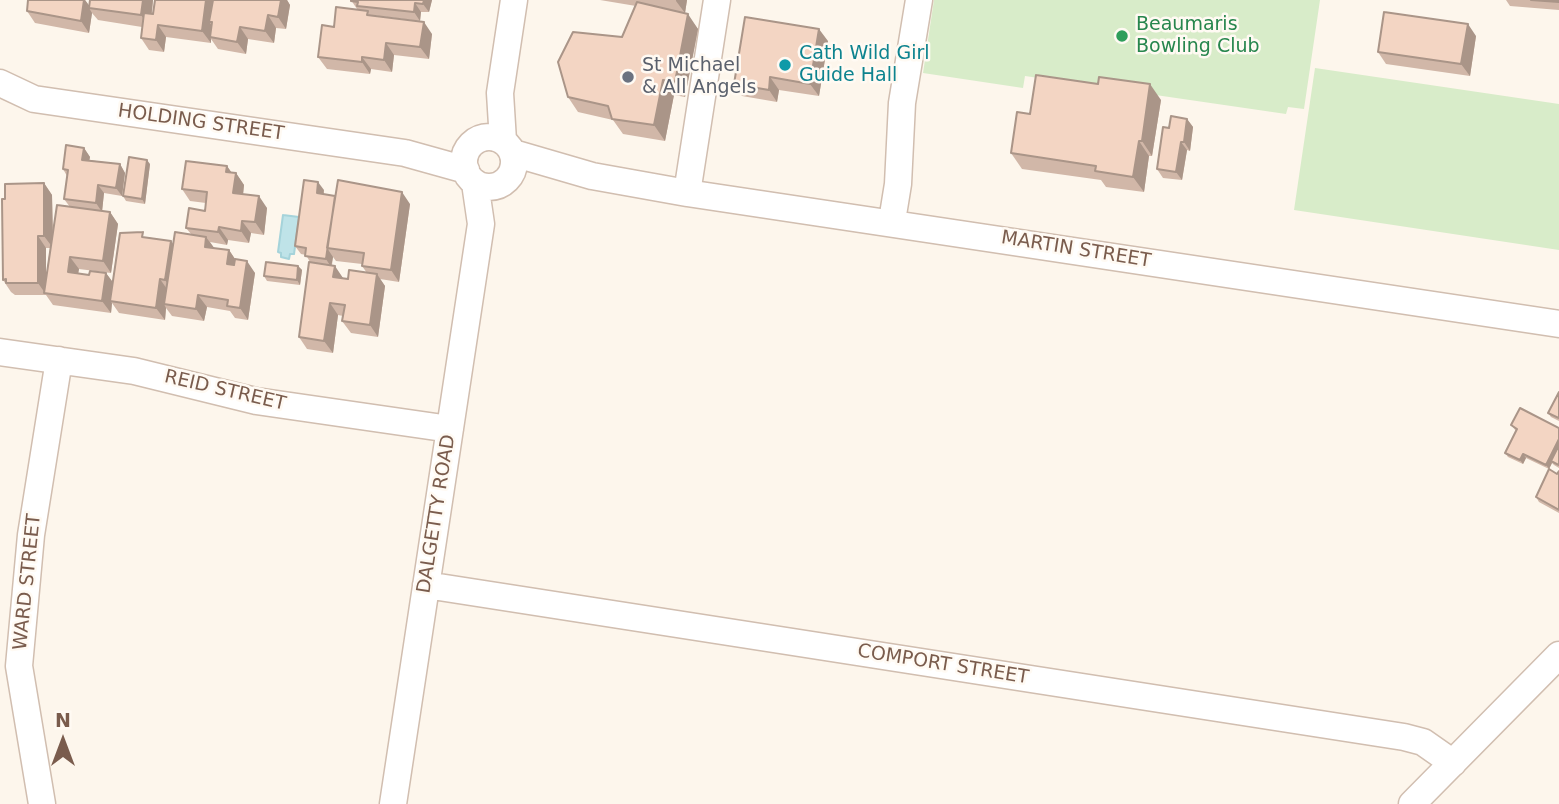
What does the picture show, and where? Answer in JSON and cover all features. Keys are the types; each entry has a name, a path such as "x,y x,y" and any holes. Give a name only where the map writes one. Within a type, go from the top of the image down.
{"street":[{"name":"DALGETTY ROAD","path":"393,804 514,0"},
{"path":"687,192 717,0"},
{"path":"892,221 898,184 902,103 919,0"},
{"name":"HOLDING STREET","path":"0,83 34,99 405,153 489,162"},
{"name":"MARTIN STREET","path":"489,162 1559,324"},
{"name":"REID STREET","path":"0,352 163,376 256,401 450,429"},
{"name":"WARD STREET","path":"42,804 19,666 31,536 59,360"},
{"name":"COMPORT STREET","path":"426,585 1404,737 1418,740 1453,763"},
{"path":"1412,804 1559,655"}],"green space":[{"name":"Beaumaris Bowling Club","path":"934,0 1320,0 1304,109 1288,107 1286,114 1025,76 1023,88 923,73"},
{"path":"1315,68 1559,104 1559,250 1294,210"}],"water":[{"path":"283,215 299,217 294,254 290,254 289,259 281,257 278,252"}],"building":[{"path":"28,0 84,0 81,21 27,11"},
{"path":"90,0 143,0 141,15 89,8"},
{"path":"155,0 206,0 202,31 158,25 156,40 141,38 144,13 153,14"},
{"path":"213,0 281,0 278,17 268,15 265,31 240,27 237,42 210,37 212,22 209,22"},
{"path":"351,0 424,0 423,4 415,3 414,12 357,6 358,2"},
{"path":"637,2 688,14 675,82 663,80 654,125 612,119 608,106 568,97 558,62 573,32 622,37"},
{"path":"336,7 368,11 367,15 424,22 420,47 386,43 384,60 362,57 362,62 318,57 322,25 334,27"},
{"path":"1384,12 1468,24 1461,64 1378,52"},
{"name":"Cath Wild Girl Guide Hall","path":"745,17 819,29 810,84 770,77 769,90 734,84"},
{"path":"1036,75 1098,84 1099,77 1150,84 1142,141 1139,141 1133,177 1095,171 1096,166 1011,153 1017,112 1030,114"},
{"path":"1171,116 1187,119 1176,172 1157,169 1163,127 1169,128"},
{"path":"66,145 84,148 82,160 120,164 116,188 98,185 96,203 64,199 68,170 63,169"},
{"path":"129,157 147,160 142,199 123,196"},
{"path":"186,161 227,166 226,172 236,173 233,193 259,196 255,222 242,221 241,231 219,227 218,232 186,228 189,208 205,211 207,192 182,189"},
{"path":"304,180 318,182 317,193 335,196 326,259 305,256 306,248 295,246"},
{"path":"338,180 402,192 391,270 362,266 364,253 327,248"},
{"path":"44,183 44,236 38,236 38,283 6,283 6,279 3,280 2,199 5,199 5,184"},
{"path":"57,205 110,212 103,261 70,257 68,272 89,275 90,271 106,273 102,301 44,293"},
{"path":"143,232 142,237 171,241 165,280 160,279 156,308 110,301 120,233"},
{"path":"175,232 206,237 205,247 229,250 227,264 234,265 235,259 247,261 240,308 227,306 228,300 198,295 196,309 164,304"},
{"path":"266,262 298,266 297,280 264,276"},
{"path":"309,262 335,266 333,277 348,279 349,270 377,274 370,325 342,321 345,305 330,303 324,341 299,337"},
{"path":"1559,392 1559,418 1548,413"},
{"path":"1520,408 1559,428 1559,439 1546,465 1523,454 1520,460 1505,453 1517,429 1511,425"},
{"path":"1559,445 1559,465 1551,461"},
{"path":"1549,469 1557,474 1559,471 1559,510 1536,497"}],"place":[{"name":"Beaumaris Bowling Club","path":"1122,36"},
{"name":"Cath Wild Girl Guide Hall","path":"785,65"},
{"name":"St Michael & All Angels","path":"628,77"}]}
